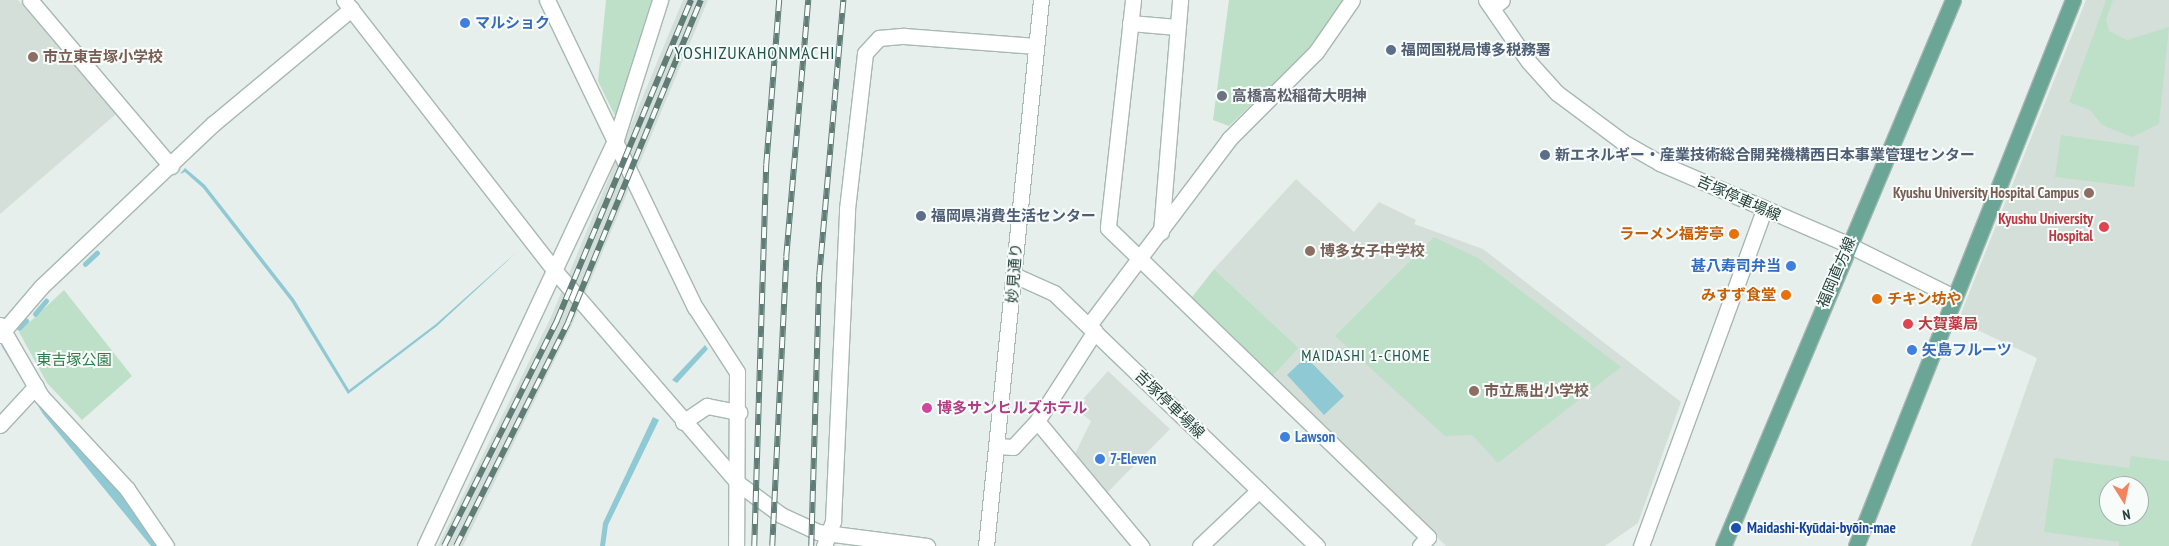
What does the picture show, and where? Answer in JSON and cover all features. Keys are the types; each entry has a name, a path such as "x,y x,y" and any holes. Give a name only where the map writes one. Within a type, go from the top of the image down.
{"main road":[{"name":"福岡直方線","path":"1723,546 1847,244 1953,0"},
{"path":"1856,546 2073,0"}],"street":[{"path":"30,0 171,166"},
{"path":"547,0 616,139 694,307 737,372 739,484 736,546"},
{"path":"425,546 556,271 616,139 660,0"},
{"name":"妙見通り","path":"986,546 1041,0"},
{"path":"1133,0 1108,228 1429,543"},
{"path":"1161,232 1180,0"},
{"path":"996,446 1014,447 1037,421 1092,328 1229,139 1316,52 1352,0"},
{"name":"吉塚停車場線","path":"1494,2 1534,68 1557,93 1599,124 1660,163 1847,244 1954,297"},
{"path":"166,546 127,489 34,387 1,330 41,286 171,166 213,124 352,3 556,271 683,422 739,484 781,515 826,540 927,546"},
{"path":"1130,23 1177,27"},
{"path":"826,540 833,521 847,209 865,53 878,38 904,36 1036,46"},
{"path":"1641,546 1764,209"},
{"name":"吉塚停車場線","path":"1014,275 1054,293 1317,546"},
{"path":"0,425 34,387"},
{"path":"683,422 707,406 739,412"},
{"path":"1037,421 1141,546"},
{"path":"1200,546 1259,490"}],"shaded area":[{"name":"市立東吉塚小学校","path":"0,0 18,0 116,114 0,214"},
{"path":"683,0 708,0 572,325 463,546 438,546 551,317"},
{"name":"Kyushu University Hospital Campus","path":"2086,0 2169,0 2169,546 1971,546 2037,358 1958,321"},
{"name":"市立馬出小学校","path":"1296,179 1354,232 1379,202 1416,220 1414,224 1483,249 1681,402 1638,523 1605,546 1446,546 1270,379 1299,348 1214,269"},
{"path":"1108,371 1170,429 1101,499 1072,460 1091,421 1075,408"}],"green space":[{"path":"606,0 655,0 615,116 598,81"},
{"path":"1229,0 1344,0 1310,49 1229,126 1213,120"},
{"path":"2106,0 2113,0 2106,20 2109,31 2127,40 2169,27 2159,124 2132,137 2102,125 2090,110 2069,102"},
{"path":"2061,135 2139,146 2134,187 2055,177"},
{"path":"1434,237 1478,258 1621,367 1498,463 1472,435 1445,436 1335,336"},
{"path":"1214,269 1299,348 1270,379 1189,301"},
{"name":"東吉塚公園","path":"64,290 132,376 82,420 47,383 19,332"},
{"path":"2131,456 2169,461 2169,546 2119,546 2119,542 2044,532 2054,458 2129,468"}],"water":[{"path":"185,168 205,185 294,299 349,390 436,324 518,251 437,326 348,394 291,301 203,188 185,172 180,174"},
{"path":"1,345 10,346 163,546 151,546 43,414"},
{"path":"705,345 708,349 677,383 672,380"},
{"path":"1306,357 1344,396 1324,415 1287,375"},
{"path":"653,417 659,420 608,525 605,546 600,546 603,523"}],"waterway":[{"path":"85,264 97,253"},
{"path":"35,314 46,301"},
{"path":"19,328 26,321"}],"railway":[{"path":"444,546 557,320 691,0"},
{"path":"456,546 568,322 701,0"},
{"path":"754,546 766,165 779,0"},
{"path":"772,546 786,257 808,0"},
{"path":"811,546 819,276 843,0"}],"place":[{"name":"マルショク","path":"465,23"},
{"name":"福岡国税局博多税務署","path":"1391,50"},
{"name":"市立東吉塚小学校","path":"33,57"},
{"name":"高橋高松稲荷大明神","path":"1222,96"},
{"name":"新エネルギー・産業技術総合開発機構西日本事業管理センター","path":"1545,155"},
{"name":"Kyushu University Hospital Campus","path":"2089,193"},
{"name":"福岡県消費生活センター","path":"921,216"},
{"name":"Kyushu University Hospital","path":"2104,227"},
{"name":"ラーメン福芳亭","path":"1734,234"},
{"name":"博多女子中学校","path":"1310,251"},
{"name":"甚八寿司弁当","path":"1791,266"},
{"name":"みすず食堂","path":"1786,295"},
{"name":"チキン坊や","path":"1877,299"},
{"name":"大賀薬局","path":"1908,324"},
{"name":"矢島フルーツ","path":"1912,350"},
{"name":"市立馬出小学校","path":"1474,391"},
{"name":"博多サンヒルズホテル","path":"927,408"},
{"name":"Lawson","path":"1285,437"},
{"name":"7-Eleven","path":"1100,459"},
{"name":"Maidashi-Kyūdai-byōin-mae","path":"1736,528"}],"district":[{"name":"YOSHIZUKAHONMACHI","path":"755,53"},
{"name":"MAIDASHI 1-CHOME","path":"1366,355"}]}
